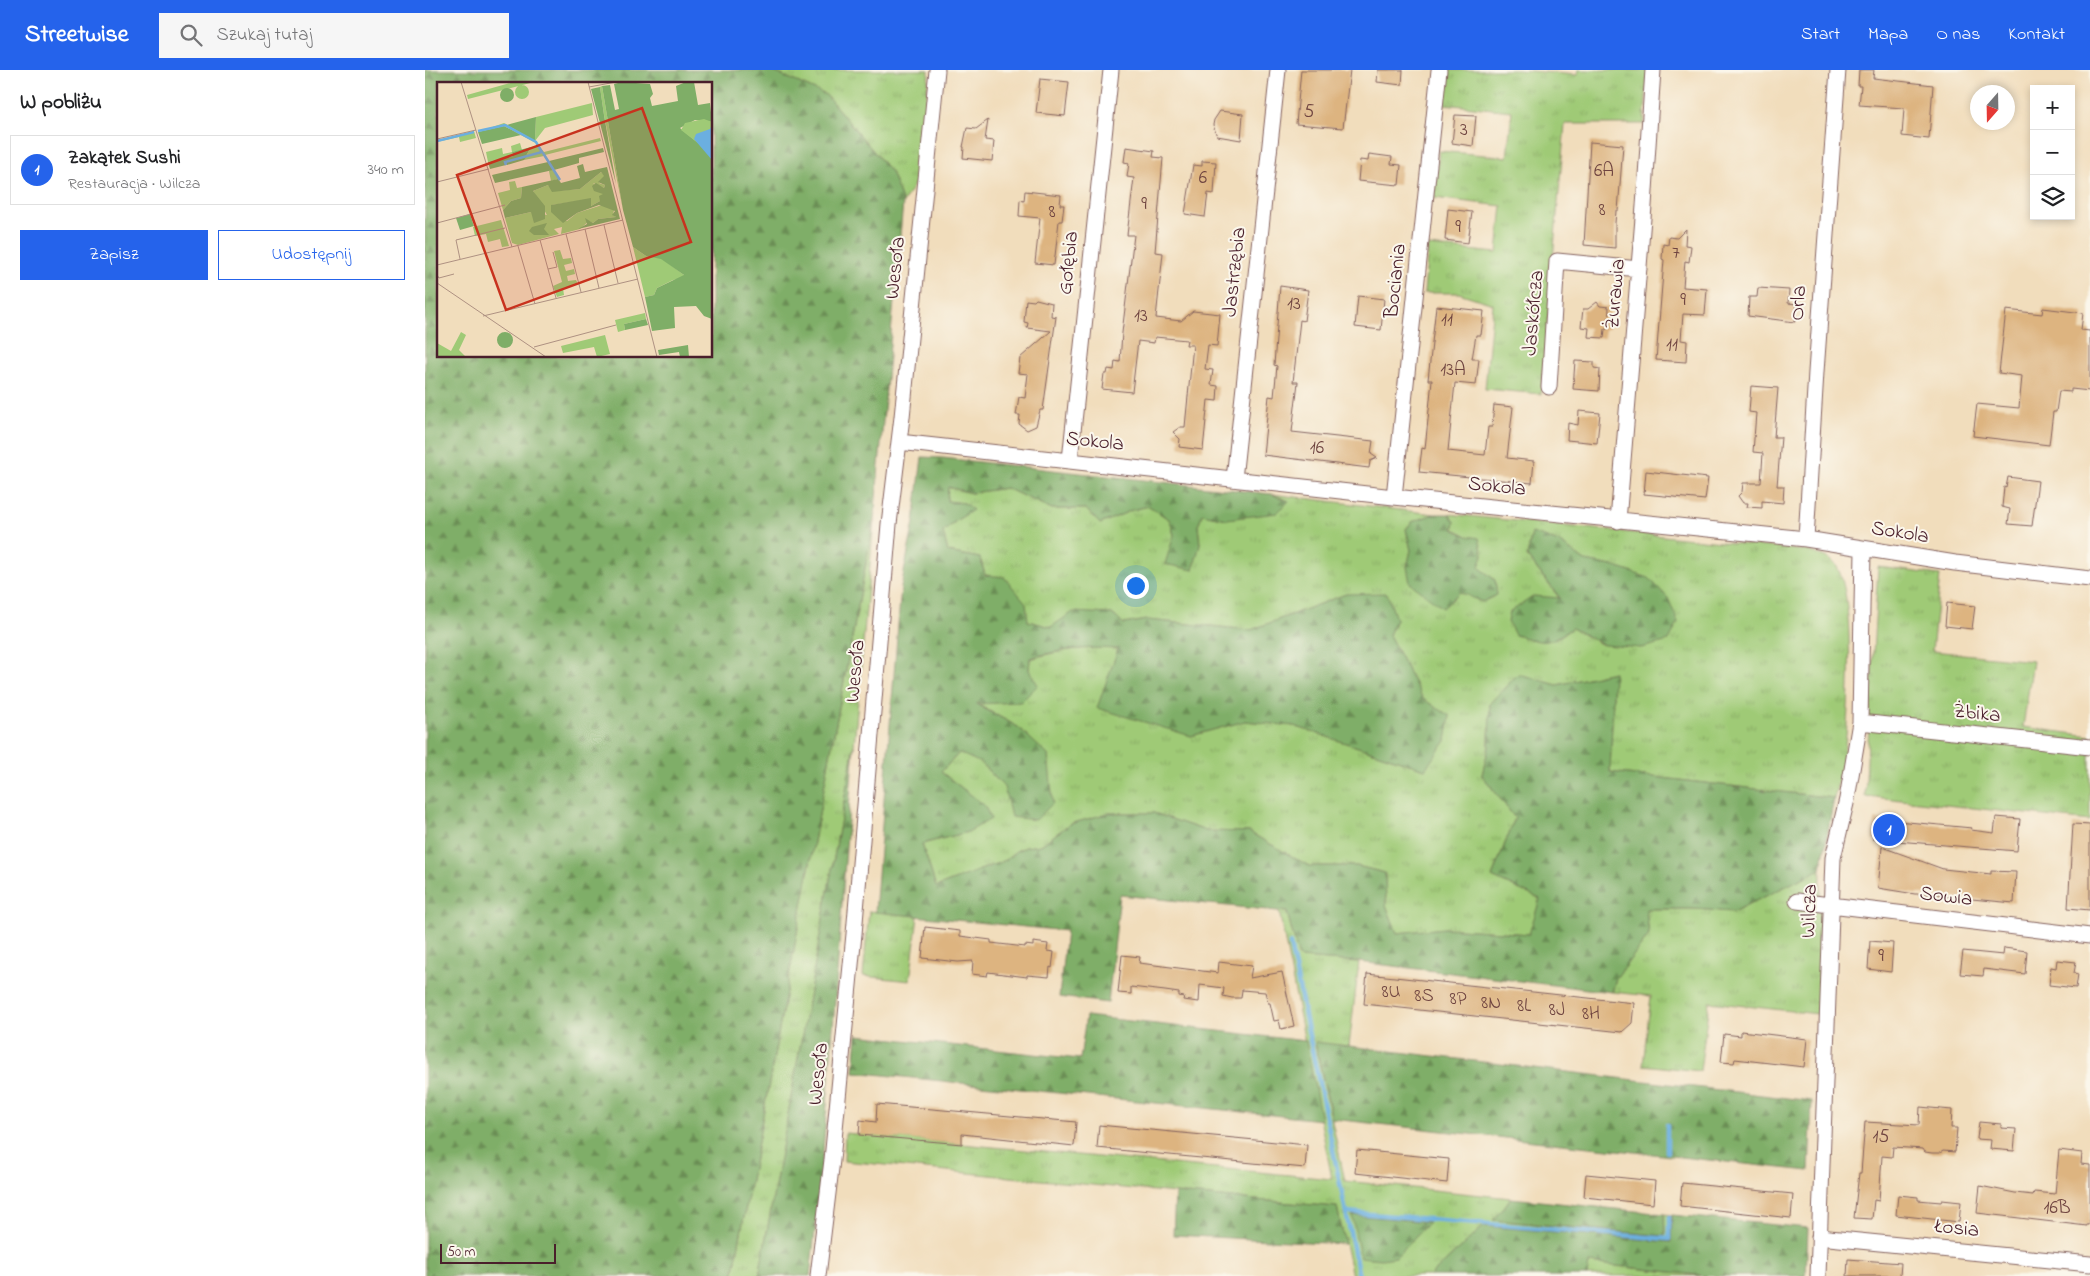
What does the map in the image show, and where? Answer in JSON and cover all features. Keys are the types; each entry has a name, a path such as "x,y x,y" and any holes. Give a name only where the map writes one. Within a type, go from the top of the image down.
{"street":[{"name":"Wesoła","path":"818,1276 832,1160 854,934 889,524 937,70"},
{"name":"Gołębia","path":"1070,460 1111,70"},
{"name":"Jastrzębia","path":"1234,478 1278,70"},
{"name":"Bociania","path":"1394,497 1439,70"},
{"name":"Żurawia","path":"1618,520 1653,70"},
{"name":"Orla","path":"1806,539 1838,70"},
{"name":"Jaskółcza","path":"1549,387 1557,262 1639,269"},
{"name":"Sokola","path":"899,442 1394,497 1806,539 1863,550 1955,563 2090,579"},
{"name":"Wilcza","path":"1818,1276 1833,858 1847,799 1860,722 1863,550"},
{"name":"Żbika","path":"1860,722 2090,747"},
{"name":"Sowia","path":"1797,901 2090,936"},
{"name":"Łosia","path":"1819,1237 2090,1264"}],"green space":[{"path":"425,70 770,70 826,95 891,172 903,203 874,520 733,1276 425,1276"},
{"path":"770,70 929,70 920,175 903,203 891,172 826,95"},
{"path":"1447,70 1517,70 1577,75 1578,70 1648,70 1644,124 1565,124 1541,394 1485,389 1493,304 1459,293 1424,293 1428,246 1497,253 1502,206 1434,198 1439,151 1507,157 1512,111 1444,104"},
{"path":"922,457 1271,494 1289,501 1277,513 1227,519 1202,514 1198,526 1200,544 1193,570 1165,564 1174,535 1170,520 1149,506 1132,510 1100,524 1086,509 1052,509 1006,488 971,493 948,487 947,501 964,503 973,510 943,532 948,552 980,558 985,575 1004,577 1026,603 1028,621 1051,627 1073,612 1112,614 1124,624 1147,620 1251,630 1346,594 1387,593 1396,619 1389,635 1423,699 1450,716 1446,741 1425,769 1294,726 1245,721 1191,736 1097,708 1118,649 1074,649 1030,658 1029,670 1038,685 1021,702 976,704 1018,727 1048,755 1053,803 1036,820 1011,817 1004,787 981,763 959,753 941,772 984,805 991,819 968,832 922,844 936,887 1006,860 1016,851 1026,847 1041,845 1070,824 1109,813 1154,813 1206,831 1249,832 1309,866 1357,866 1385,873 1386,905 1397,933 1445,928 1529,934 1540,899 1492,877 1515,818 1482,775 1489,746 1490,703 1518,674 1557,685 1614,672 1610,772 1834,798 1821,869 1733,912 1695,909 1646,909 1649,935 1616,978 1612,992 1359,962 1299,958 1287,912 1120,895 1108,1003 1059,997 1066,931 875,912 901,587 914,522"},
{"path":"947,487 971,493 1006,488 1052,509 1086,509 1100,524 1132,510 1149,506 1170,520 1174,535 1200,544 1198,526 1202,514 1227,519 1289,501 1271,494 1434,514 1412,522 1406,529 1411,550 1408,564 1432,599 1443,608 1460,592 1482,602 1495,580 1478,567 1483,555 1467,536 1453,528 1455,522 1449,514 1809,551 1833,562 1841,575 1846,596 1849,653 1848,712 1842,764 1834,798 1610,772 1614,672 1557,685 1518,674 1490,703 1489,746 1482,775 1515,818 1492,877 1540,899 1530,934 1445,928 1397,933 1386,905 1385,873 1357,866 1309,866 1249,832 1206,831 1154,813 1109,813 1070,824 1041,845 1026,847 1016,851 1006,860 936,887 922,844 968,832 984,805 941,772 960,752 981,763 1004,787 1018,727 975,703 1029,670 1030,659 1053,653 1095,648 1119,649 1191,736 1245,721 1294,726 1425,769 1423,699 1389,635 1396,619 1346,594 1251,630 1147,620 1124,624 1112,614 1051,627 1028,621 985,575 980,558 948,552 943,532 972,510 964,503 947,501","holes":["1532,534 1559,542 1585,561 1612,566 1603,645 1572,628 1559,637 1560,599 1527,556"]},
{"path":"1434,514 1449,514 1455,522 1453,529 1467,536 1479,538 1483,555 1479,567 1495,580 1497,595 1482,602 1460,592 1443,608 1410,583 1407,567 1411,550 1406,529 1412,522"},
{"path":"874,520 854,746 759,1276 733,1276"},
{"path":"1532,533 1559,542 1585,561 1612,566 1649,578 1668,598 1678,622 1669,641 1641,648 1604,645 1572,628 1556,638 1545,641 1515,635 1508,622 1510,612 1534,596 1560,598 1527,556"},
{"path":"1878,567 1940,575 1932,651 2033,661 2023,727 2090,736 2090,821 1865,796"},
{"path":"854,746 824,1144 810,1276 759,1276"},
{"path":"1821,869 1818,1014 1709,1002 1700,1071 1643,1065 1651,996 1612,992 1616,978 1649,935 1646,909 1695,909 1733,912"},
{"path":"869,911 918,916 910,981 863,976"},
{"path":"1279,911 1287,912 1299,958 1359,962 1349,1046 1315,1043 1345,1181 1511,1198 1494,1220 1665,1236 1664,1214 1672,1215 1671,1242 1484,1226 1430,1276 1352,1276 1337,1207 844,1161 845,1133 1332,1179"},
{"path":"1086,1016 1306,1041 1321,1120 854,1072 857,1035 1080,1059"},
{"path":"1315,1042 1812,1101 1809,1171 1332,1119"},
{"path":"1175,1193 1337,1207 1345,1244 1173,1235"},
{"path":"1511,1198 1664,1214 1665,1236 1493,1220"},
{"path":"1352,1215 1429,1222 1396,1257 1381,1259 1360,1257"},
{"path":"1672,1215 1808,1228 1806,1276 1707,1276 1589,1263 1587,1276 1430,1276 1484,1226 1671,1242"},
{"path":"1588,1263 1707,1276 1587,1276"}],"building":[{"path":"1301,70 1350,70 1343,128 1296,124"},
{"path":"1378,70 1403,70 1402,85 1377,82"},
{"path":"1859,70 1874,70 1873,78 1933,85 1929,139 1902,136 1904,108 1859,105 1861,86 1858,86"},
{"path":"1040,79 1069,82 1065,116 1036,113"},
{"path":"1220,111 1243,114 1241,140 1217,136 1213,125"},
{"path":"1455,115 1476,116 1473,146 1452,143"},
{"path":"988,120 985,140 994,141 992,161 963,158 967,128 976,129"},
{"path":"1590,142 1623,145 1618,211 1616,211 1615,223 1615,248 1584,245"},
{"path":"1126,147 1154,151 1153,157 1163,158 1155,252 1163,253 1156,318 1181,321 1193,311 1220,314 1217,346 1208,345 1205,369 1213,370 1211,385 1218,386 1217,401 1208,400 1203,450 1179,447 1180,439 1173,432 1180,427 1185,427 1193,345 1186,345 1187,340 1155,337 1154,343 1138,341 1132,392 1102,389 1104,374 1107,374 1108,369 1114,370 1115,361 1120,362 1134,235 1127,235 1134,178 1127,177 1129,163 1124,162"},
{"path":"1369,154 1392,157 1391,164 1401,165 1399,185 1358,181 1360,160 1368,161"},
{"path":"1202,161 1216,162 1214,194 1208,193 1205,217 1185,214 1193,165 1202,166"},
{"path":"1025,191 1061,195 1060,205 1064,205 1062,221 1059,221 1054,265 1035,263 1040,218 1019,216 1020,200 1024,201"},
{"path":"1448,209 1472,212 1468,243 1445,240"},
{"path":"1686,229 1685,245 1691,246 1689,262 1685,261 1683,287 1707,289 1705,315 1683,314 1681,340 1687,341 1686,362 1656,360 1664,260 1662,259 1663,244 1668,245 1669,237 1677,238"},
{"path":"1280,286 1308,290 1304,321 1300,320 1293,382 1298,382 1292,432 1373,441 1371,454 1377,458 1370,461 1369,468 1263,455 1269,396 1274,397 1277,366 1274,365"},
{"path":"1758,288 1789,290 1788,303 1797,304 1795,322 1748,316 1749,297 1757,297"},
{"path":"1358,296 1384,299 1381,330 1355,327"},
{"path":"1036,299 1052,303 1051,316 1056,317 1043,410 1040,410 1036,426 1027,430 1019,424 1020,415 1016,415 1019,397 1025,398 1028,374 1018,373 1020,358 1051,331 1027,328 1028,323 1024,322 1026,300 1034,301"},
{"path":"1597,302 1600,306 1609,307 1608,329 1605,329 1604,338 1588,337 1589,328 1581,327 1583,309 1588,309"},
{"path":"1436,306 1484,311 1481,335 1476,335 1472,359 1479,359 1476,385 1455,383 1448,451 1485,455 1488,427 1492,427 1494,405 1513,407 1507,458 1534,461 1532,483 1419,472 1422,448 1425,449 1432,380 1428,380"},
{"path":"2043,308 2083,313 2081,330 2090,331 2090,391 2071,389 2071,392 2059,391 2056,412 2053,412 2049,445 1973,436 1977,404 2019,408 2022,376 1999,373 2006,310 2042,314"},
{"path":"1575,361 1594,362 1594,368 1600,369 1599,391 1573,389"},
{"path":"1751,386 1778,388 1774,437 1781,437 1777,486 1784,486 1783,503 1762,501 1762,508 1747,507 1748,503 1743,503 1738,496 1742,492 1743,483 1761,483 1763,453 1753,452 1756,413 1749,412"},
{"path":"1579,411 1600,413 1597,443 1567,440 1568,423 1578,425"},
{"path":"1646,471 1708,478 1705,500 1644,494"},
{"path":"2008,477 2038,481 2032,526 2008,524 2010,509 2002,507 2004,487 2006,488"},
{"path":"1947,603 1975,606 1972,629 1945,626"},
{"path":"1996,817 2020,819 2017,851 1873,839 1875,819 1972,828 1971,830 1994,833"},
{"path":"2073,824 2090,825 2090,910 2068,908"},
{"path":"1882,847 1943,869 1991,874 1991,871 2016,872 2014,903 1940,896 1940,894 1915,894 1878,888"},
{"path":"925,927 960,931 960,936 991,940 991,943 1025,947 1025,945 1033,946 1033,942 1048,944 1047,951 1054,952 1049,977 1027,975 1027,977 988,972 987,976 972,974 973,961 958,962 922,958"},
{"path":"1870,941 1893,943 1891,972 1868,969"},
{"path":"2004,948 2027,951 2025,974 1984,969 1983,976 1960,974 1963,951 2003,955"},
{"path":"1122,955 1140,957 1139,963 1218,973 1219,962 1252,966 1250,978 1282,972 1294,1026 1281,1029 1279,1020 1274,1021 1270,1003 1268,1003 1265,992 1242,990 1241,998 1232,998 1223,996 1224,988 1200,985 1199,1002 1183,1000 1184,997 1179,996 1179,993 1131,987 1131,994 1118,993"},
{"path":"2057,960 2076,962 2074,973 2078,974 2076,988 2049,985 2051,967 2056,968"},
{"path":"1367,974 1634,1003 1632,1023 1622,1032 1364,1004"},
{"path":"1741,1031 1807,1039 1804,1067 1735,1059 1734,1063 1721,1062 1724,1034 1741,1036"},
{"path":"877,1104 1076,1122 1074,1146 962,1134 962,1144 859,1135 860,1120 876,1122"},
{"path":"1920,1107 1952,1110 1951,1128 1957,1128 1955,1152 1943,1151 1932,1153 1925,1152 1923,1149 1893,1147 1892,1157 1882,1156 1879,1201 1874,1200 1872,1219 1854,1218 1859,1173 1861,1173 1865,1122 1919,1125"},
{"path":"1979,1122 2001,1124 2001,1128 2016,1129 2014,1151 1990,1149 1991,1140 1977,1139"},
{"path":"1099,1125 1307,1145 1305,1168 1097,1148"},
{"path":"1357,1150 1449,1159 1447,1183 1355,1173"},
{"path":"2059,1150 2082,1153 2081,1164 2090,1165 2090,1224 2087,1224 2087,1226 1977,1213 1980,1186 2033,1195 2034,1192 2055,1194"},
{"path":"1586,1174 1655,1181 1653,1204 1584,1197"},
{"path":"1682,1183 1793,1194 1791,1218 1680,1206"},
{"path":"1898,1195 1918,1197 1918,1200 1961,1202 1959,1222 1896,1215"},
{"path":"1848,1259 1901,1263 1900,1276 1847,1276"}],"waterway":[{"path":"1290,944 1346,1212"},
{"path":"1667,1125 1667,1152"},
{"path":"1359,1276 1346,1212 1669,1239 1669,1217"}],"place":[{"name":"Zakątek Sushi","path":"1889,830"}]}
